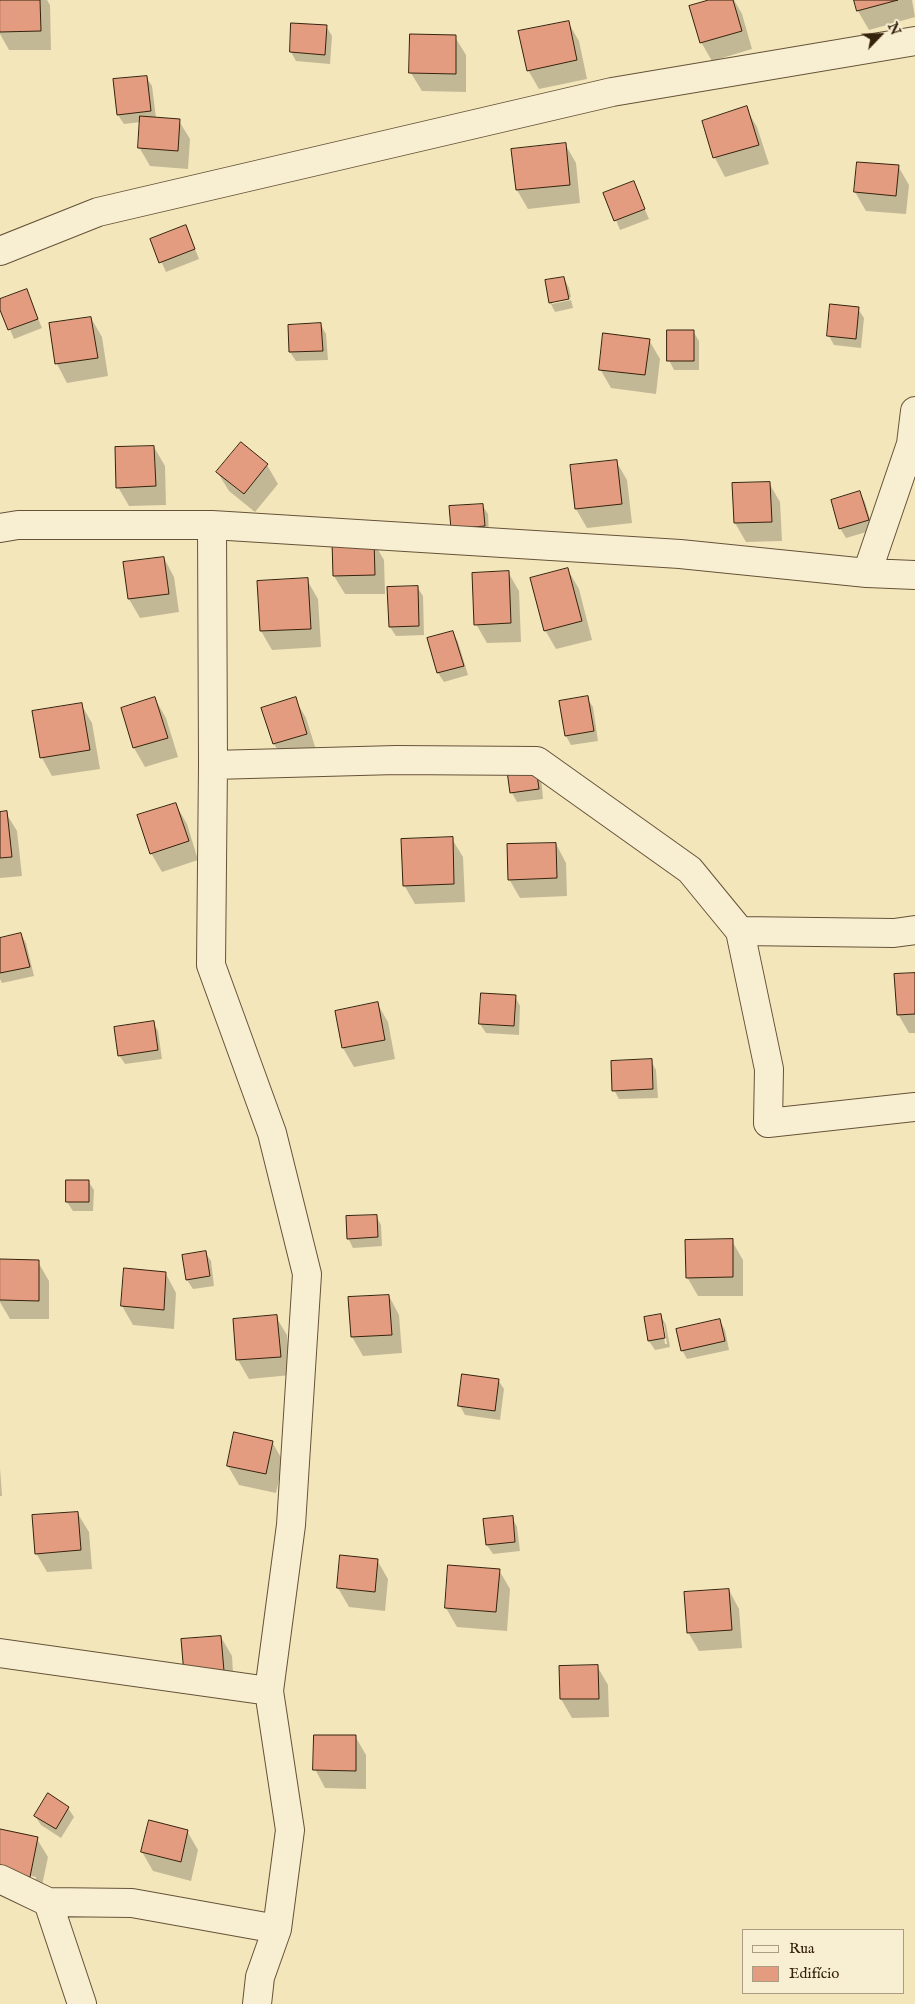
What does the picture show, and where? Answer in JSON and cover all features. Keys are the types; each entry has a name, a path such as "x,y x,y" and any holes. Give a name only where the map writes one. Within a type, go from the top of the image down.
{"street":[{"path":"0,251 98,212 612,92 915,41"},
{"path":"867,573 912,444 915,411"},
{"path":"0,528 18,525 212,525 680,554 867,573 915,575"},
{"path":"212,525 214,765 210,965 272,1133 307,1274 291,1525 269,1691 290,1830 277,1929 260,1978 257,2004"},
{"path":"214,765 396,760 537,762 690,870 740,931 769,1069 768,1124 915,1107"},
{"path":"740,931 894,933 915,930"},
{"path":"0,1653 269,1691"},
{"path":"0,1879 48,1902 132,1903 277,1929"},
{"path":"48,1902 82,2004"}],"building":[{"path":"0,0 40,0 41,31 0,32"},
{"path":"709,0 733,0 742,31 700,43 689,6"},
{"path":"854,0 898,0 857,11"},
{"path":"569,21 577,60 527,71 518,31"},
{"path":"291,23 327,25 325,55 290,52"},
{"path":"410,34 456,35 456,74 409,73"},
{"path":"147,76 151,111 117,115 113,79"},
{"path":"747,106 759,145 713,158 702,121"},
{"path":"140,116 180,119 178,151 138,148"},
{"path":"566,143 570,185 516,190 511,149"},
{"path":"857,162 899,165 896,196 854,192"},
{"path":"634,181 645,209 614,221 603,193"},
{"path":"186,225 195,249 159,263 150,239"},
{"path":"564,277 569,299 549,303 545,280"},
{"path":"27,289 38,319 8,330 0,310 0,299"},
{"path":"830,304 859,307 856,339 827,336"},
{"path":"91,317 98,358 55,364 49,323"},
{"path":"321,323 323,351 289,352 288,325"},
{"path":"667,330 694,330 694,361 667,361"},
{"path":"603,333 650,339 645,375 599,370"},
{"path":"241,442 268,464 244,494 216,472"},
{"path":"154,446 156,486 116,488 115,447"},
{"path":"617,460 622,504 575,509 570,465"},
{"path":"770,482 772,522 734,523 732,483"},
{"path":"860,491 869,520 839,529 831,500"},
{"path":"483,504 485,526 451,529 449,506"},
{"path":"374,540 375,575 333,576 332,541"},
{"path":"164,557 169,594 128,599 123,562"},
{"path":"568,568 582,621 544,631 530,578"},
{"path":"509,571 511,623 474,625 472,573"},
{"path":"308,578 311,629 260,631 257,581"},
{"path":"418,586 419,626 389,627 387,587"},
{"path":"453,631 464,666 437,673 427,638"},
{"path":"588,696 594,731 565,736 559,701"},
{"path":"155,697 168,738 133,748 121,708"},
{"path":"296,697 307,734 273,744 261,708"},
{"path":"82,703 90,750 40,758 32,711"},
{"path":"536,767 539,789 510,793 507,771"},
{"path":"176,803 189,841 150,854 137,815"},
{"path":"7,811 12,857 0,858 0,812"},
{"path":"453,837 454,884 403,886 401,839"},
{"path":"556,843 557,878 508,880 507,844"},
{"path":"21,933 30,967 0,973 0,938"},
{"path":"915,973 915,1014 897,1015 894,974"},
{"path":"481,993 516,995 514,1026 479,1024"},
{"path":"378,1002 385,1040 342,1048 335,1011"},
{"path":"154,1021 158,1050 118,1056 114,1027"},
{"path":"652,1059 653,1089 612,1091 611,1061"},
{"path":"66,1180 89,1180 89,1202 66,1202"},
{"path":"377,1215 378,1237 347,1239 346,1216"},
{"path":"733,1239 733,1277 686,1278 685,1240"},
{"path":"206,1251 210,1276 186,1280 182,1255"},
{"path":"0,1259 39,1260 39,1301 0,1300"},
{"path":"124,1268 166,1272 164,1310 121,1306"},
{"path":"389,1295 392,1335 351,1337 348,1297"},
{"path":"661,1314 665,1338 648,1341 644,1317"},
{"path":"277,1315 281,1357 236,1360 233,1319"},
{"path":"720,1319 725,1341 681,1351 676,1329"},
{"path":"462,1374 499,1379 495,1411 458,1406"},
{"path":"234,1432 273,1441 266,1474 227,1466"},
{"path":"78,1512 81,1550 35,1554 32,1515"},
{"path":"513,1516 515,1542 486,1545 483,1519"},
{"path":"340,1555 378,1559 375,1592 337,1588"},
{"path":"448,1565 500,1569 496,1612 445,1608"},
{"path":"729,1589 732,1630 687,1633 684,1592"},
{"path":"221,1636 224,1671 184,1674 181,1639"},
{"path":"598,1665 599,1699 560,1699 559,1666"},
{"path":"314,1735 356,1735 356,1771 313,1770"},
{"path":"48,1793 69,1807 56,1829 34,1816"},
{"path":"149,1820 188,1830 181,1862 141,1852"},
{"path":"0,1829 38,1837 30,1877 0,1870"}]}
